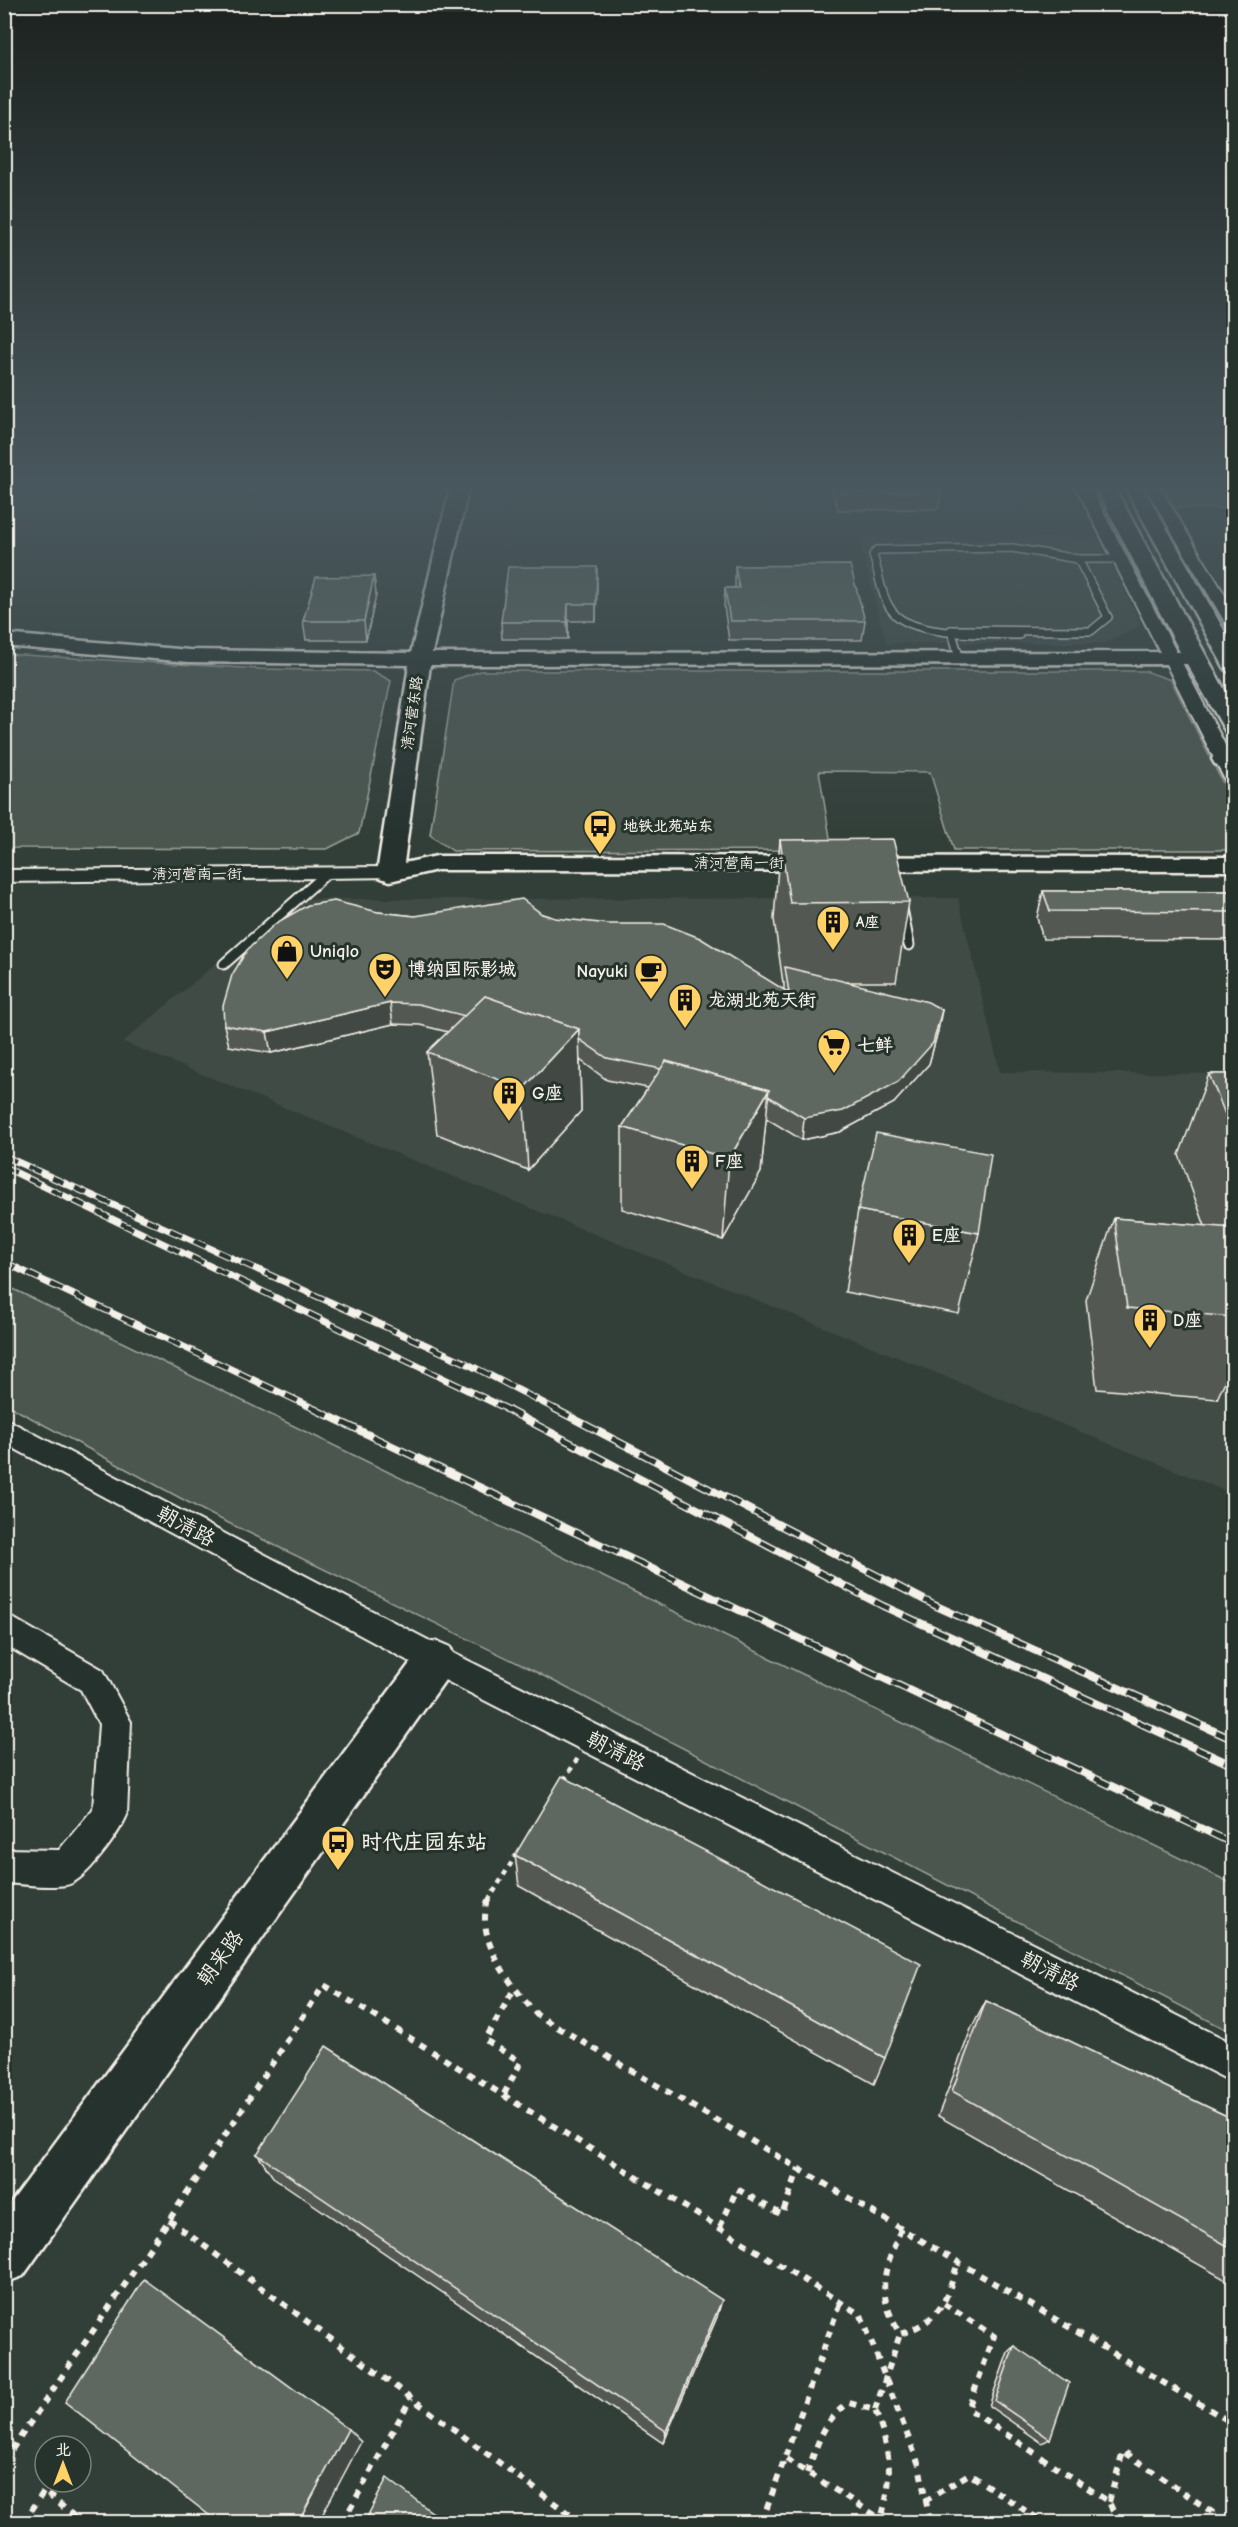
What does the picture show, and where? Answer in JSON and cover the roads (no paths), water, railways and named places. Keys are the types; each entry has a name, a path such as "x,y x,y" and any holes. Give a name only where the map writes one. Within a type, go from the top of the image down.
{"street":[{"name":"清河营东路","path":"390,873 420,660 433,603"},
{"path":"1143,603 1171,658 1228,757 1233,780"},
{"path":"1165,603 1233,727"},
{"path":"1198,603 1233,667"},
{"path":"1221,603 1233,624"},
{"path":"4,639 189,656 420,660 1194,658"},
{"name":"清河营南一街","path":"390,873 437,863 1233,864"},
{"name":"清河营南一街","path":"4,876 390,873 436,881 1233,881"},
{"name":"朝清路","path":"4,1429 436,1660 1233,2064"},
{"path":"4,1627 92,1680 115,1722 110,1815 67,1868 4,1866"},
{"name":"朝来路","path":"4,2257 436,1660"}],"lane":[{"path":"889,603 892,613 900,621 917,628 951,630 1091,630 1108,617 1101,603"},
{"path":"951,630 969,634 1019,634"},
{"path":"951,630 960,659"},
{"path":"224,964 326,874"},
{"path":"900,902 909,945"}],"railway":[{"path":"4,1156 464,1362 557,1410"},
{"path":"4,1167 509,1410"},
{"path":"4,1262 317,1410"},
{"path":"314,1409 1234,1844"},
{"path":"506,1409 883,1606 1234,1766"},
{"path":"555,1409 934,1605 1234,1740"}],"place":[{"name":"地铁北苑站东","path":"600,855"},
{"name":"A座","path":"833,951"},
{"name":"Uniqlo","path":"287,980"},
{"name":"博纳国际影城","path":"385,998"},
{"name":"Nayuki","path":"651,1000"},
{"name":"龙湖北苑天街","path":"685,1029"},
{"name":"七鲜","path":"834,1074"},
{"name":"G座","path":"509,1122"},
{"name":"F座","path":"692,1190"},
{"name":"E座","path":"909,1264"},
{"name":"D座","path":"1150,1349"},
{"name":"时代庄园东站","path":"338,1871"}]}
